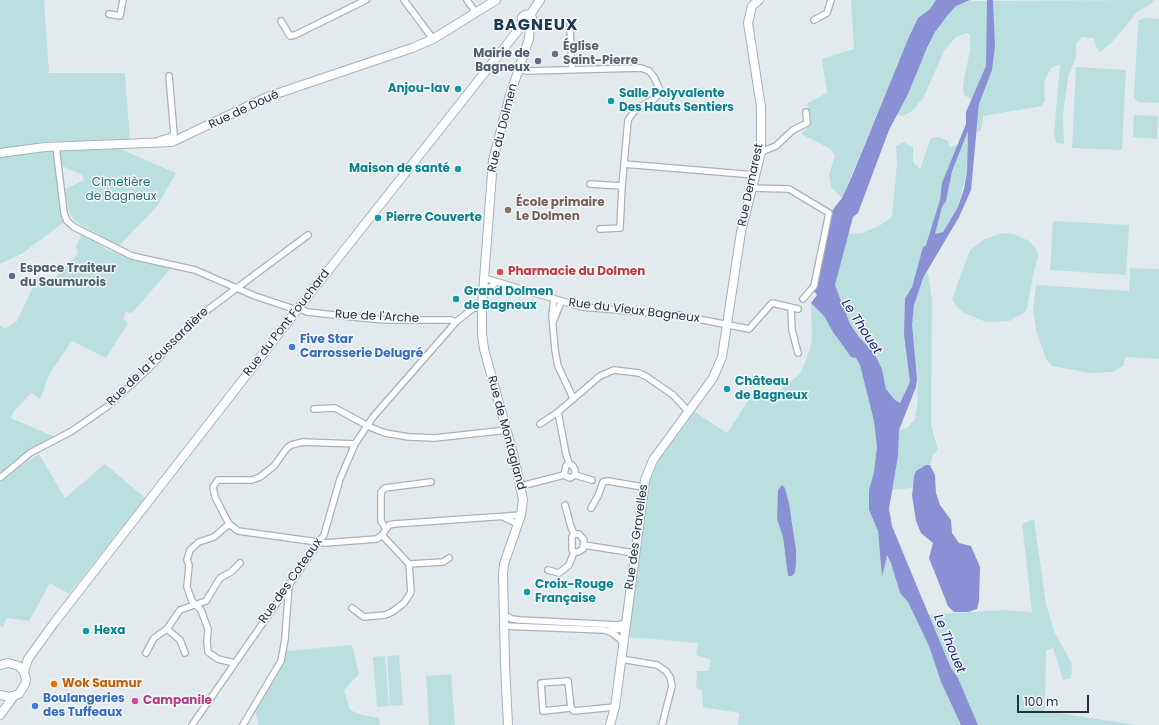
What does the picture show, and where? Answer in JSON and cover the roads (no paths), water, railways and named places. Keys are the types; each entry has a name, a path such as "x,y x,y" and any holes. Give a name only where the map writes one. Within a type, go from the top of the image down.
{"street":[{"path":"109,14 120,16 123,0"},
{"path":"281,21 290,36 295,35 366,0"},
{"path":"404,0 433,39"},
{"path":"467,0 476,13"},
{"name":"Rue de Doué","path":"0,153 34,148 153,144 180,140 267,97 412,48 433,39 496,0"},
{"name":"Rue du Dolmen","path":"482,306 493,160 518,69 529,39 526,25 533,21 530,15 540,0"},
{"path":"750,3 759,0"},
{"path":"814,20 827,13 831,0"},
{"name":"Rue Demarest","path":"726,324 741,232 761,152 761,107 748,27 750,3"},
{"name":"Rue du Pont Fouchard","path":"14,696 23,690 25,684 24,672 28,659 54,623 298,309 526,25"},
{"path":"570,26 572,70"},
{"path":"518,69 527,71 641,68 649,71 654,77 659,88 659,94 654,99 636,108 628,120 620,228 600,229"},
{"path":"153,144 155,141 170,137 174,134 169,76"},
{"path":"761,152 776,146 793,130 807,123 806,112"},
{"name":"Rue de l'Arche","path":"56,147 64,213 67,221 74,227 132,256 195,270 236,288 307,312 370,319 451,320 456,322"},
{"path":"624,164 755,175"},
{"path":"590,184 622,186"},
{"path":"752,188 789,189 829,213 814,286 803,299"},
{"name":"Rue de la Foussardière","path":"0,478 30,453 72,431 108,406 143,374 198,317 308,235"},
{"name":"Rue du Vieux Bagneux","path":"484,278 561,302 588,308 678,315 749,329 772,303 791,308"},
{"path":"483,289 491,287 496,282"},
{"path":"554,299 553,334 558,366 573,398"},
{"path":"553,322 561,302"},
{"name":"Rue des Coteaux","path":"192,725 274,604 324,535 340,479 355,444 367,426 399,386 456,322 472,309 482,306"},
{"name":"Rue de Montagland","path":"482,306 482,334 484,348 507,430 523,500 521,515 504,564 503,620 508,725"},
{"path":"798,308 791,308 792,330 798,353"},
{"name":"Rue des Gravelles","path":"610,725 615,707 643,487 653,460 719,368 722,357 726,324"},
{"path":"540,424 558,412 573,398 607,372 614,370 639,373 662,386 688,411"},
{"path":"314,409 335,408 367,426 385,433 409,437 449,437 507,430"},
{"path":"558,412 569,463 573,466 574,475"},
{"path":"355,444 297,443 287,448 274,466 260,477 252,480 218,480 212,490 228,524 238,531 325,544 338,541 377,539 386,529 394,524 521,515"},
{"path":"564,475 566,466 569,463"},
{"path":"521,486 564,475 570,478 574,475 592,480"},
{"path":"591,508 598,496 603,482 608,481 643,487"},
{"path":"386,529 381,521 381,492 385,488 431,482"},
{"path":"548,570 559,573 569,566 574,552 572,550 572,537 574,534 565,505"},
{"path":"503,517 518,524"},
{"path":"228,524 214,537 194,546 188,554 187,587 192,601 196,604 208,629 208,652 218,659 234,663"},
{"path":"574,534 579,534 582,536 584,545"},
{"path":"324,535 330,539 338,541"},
{"path":"352,608 364,617 385,615 392,612 404,603 411,592 410,564 382,535"},
{"path":"584,545 634,553"},
{"path":"574,552 578,552 584,545"},
{"path":"410,564 443,562 449,558"},
{"path":"146,653 154,638 167,629 180,610 209,597 220,578 231,572 240,563"},
{"path":"243,725 281,661 286,639 289,584"},
{"path":"281,595 287,602"},
{"path":"281,595 287,610"},
{"path":"274,604 283,603 287,610"},
{"path":"503,620 626,626"},
{"path":"503,620 604,630 611,632 620,638 623,644"},
{"name":"Rue du Pont Fouchard","path":"12,663 24,656 54,623"},
{"path":"604,630 626,626"},
{"path":"167,629 180,640 185,653"},
{"path":"621,659 657,665 666,671 670,677 672,686 662,725"},
{"path":"1,664 12,663 19,666 24,672"},
{"path":"571,708 568,681 541,683 543,711 571,708 574,711 615,707"},
{"path":"0,695 9,697 14,696"},
{"path":"0,715 14,696"}],"water":[{"path":"936,0 970,0 956,6 935,32 927,48 908,94 889,130 858,213 853,217 835,285 850,324 859,337 874,353 882,369 886,389 895,400 900,403 910,382 904,335 905,299 912,287 923,247 926,245 940,200 942,183 966,124 966,112 986,66 987,0 993,0 995,46 992,70 979,104 971,190 959,217 923,278 914,305 912,325 917,379 916,387 899,430 898,456 889,509 892,526 906,560 951,668 958,678 978,725 961,725 941,682 929,646 908,602 900,593 887,555 882,577 878,531 869,510 869,490 874,472 877,447 874,421 860,365 856,358 851,357 833,332 824,316 811,303 817,295 814,291 831,212 842,198 852,176 918,18 930,9","holes":["968,131 967,172 964,189 958,207 943,232 935,234 942,207 946,201 952,171"]},
{"path":"926,465 930,465 935,475 936,493 940,505 951,520 952,533 959,543 971,546 980,567 979,601 977,609 968,612 954,612 948,606 929,558 933,543 921,533 916,521 912,496 914,476 916,471"},
{"path":"782,485 785,488 789,503 796,550 795,572 792,576 788,576 783,537 777,519 778,490"}],"place":[{"name":"Église Saint-Pierre","path":"555,54"},
{"name":"Mairie de Bagneux","path":"538,61"},
{"name":"Anjou-lav","path":"458,89"},
{"name":"Salle Polyvalente Des Hauts Sentiers","path":"611,101"},
{"name":"Maison de santé","path":"458,169"},
{"name":"École primaire Le Dolmen","path":"508,210"},
{"name":"Pierre Couverte","path":"378,218"},
{"name":"Pharmacie du Dolmen","path":"500,272"},
{"name":"Espace Traiteur du Saumurois","path":"12,276"},
{"name":"Grand Dolmen de Bagneux","path":"456,299"},
{"name":"Five Star Carrosserie Delugré","path":"292,347"},
{"name":"Château de Bagneux","path":"727,389"},
{"name":"Croix-Rouge Française","path":"527,592"},
{"name":"Hexa","path":"86,631"},
{"name":"Wok Saumur","path":"54,684"},
{"name":"Campanile","path":"135,701"},
{"name":"Boulangeries des Tuffeaux","path":"35,706"}],"district":[{"name":"BAGNEUX","path":"536,26"}],"park label":[{"name":"Cimetière de Bagneux","path":"121,190"}],"water label":[{"name":"Le Thouet","path":"861,327"},
{"name":"Le Thouet","path":"949,644"}]}
